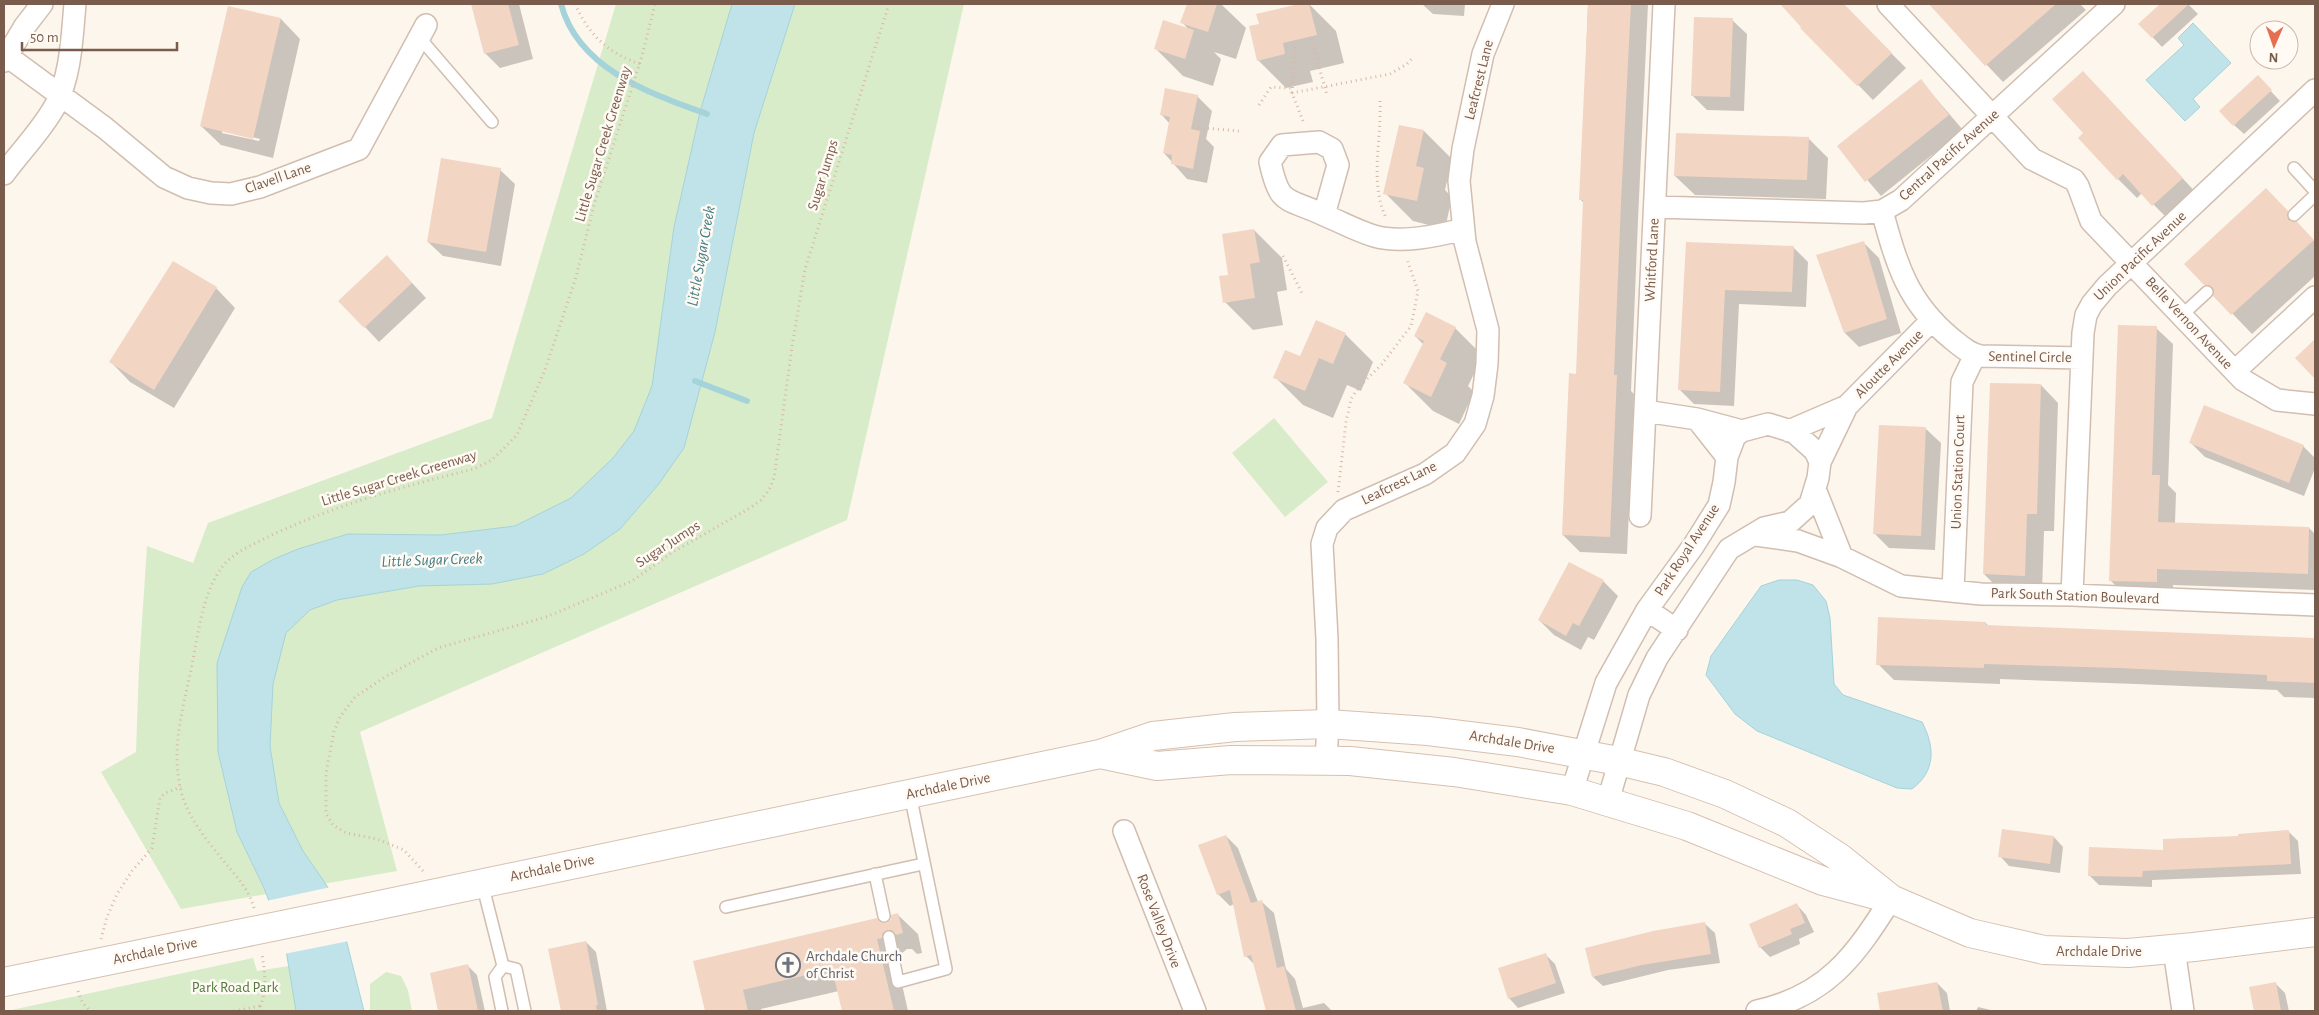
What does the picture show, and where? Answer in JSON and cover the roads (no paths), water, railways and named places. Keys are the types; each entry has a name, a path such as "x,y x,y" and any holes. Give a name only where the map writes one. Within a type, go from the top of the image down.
{"street":[{"path":"5,59 25,26 42,4"},
{"path":"4,174 51,111 60,95 67,63 75,4"},
{"name":"Leafcrest Lane","path":"1326,761 1328,724 1327,639 1322,544 1327,528 1344,510 1425,474 1455,453 1475,424 1483,396 1487,364 1488,330 1463,229 1459,181 1463,149 1482,54 1503,4"},
{"name":"Whitford Lane","path":"1640,516 1664,4"},
{"path":"1888,4 1992,116"},
{"name":"Central Pacific Avenue","path":"1655,207 1864,213 1882,211 1901,200 2114,4"},
{"name":"Clavell Lane","path":"5,59 60,95 105,128 164,177 188,188 211,193 231,194 260,187 359,149 423,31"},
{"name":"Union Pacific Avenue","path":"2072,595 2082,358 2086,315 2092,304 2107,286 2315,90"},
{"name":"Belle Vernon Avenue","path":"1992,116 2032,159 2074,180 2091,221 2243,380 2277,400 2315,404"},
{"name":"Sentinel Circle","path":"1882,211 1906,284 1931,321 1975,355 2082,358"},
{"path":"1324,215 1375,237 1383,238 1400,239 1463,229"},
{"path":"2235,371 2315,297"},
{"name":"Aloutte Avenue","path":"1820,462 1847,406 1931,321"},
{"name":"Union Station Court","path":"1953,591 1962,382 1975,355"},
{"name":"Aloutte Avenue","path":"1789,431 1847,406"},
{"path":"1608,801 1618,761 1639,695 1657,658 1730,549 1764,528 1790,522 1810,504 1820,462 1815,451 1803,440 1789,431 1768,424 1742,430 1697,419 1645,411"},
{"path":"1697,419 1727,457"},
{"name":"Park Royal Avenue","path":"1572,791 1582,754 1606,683 1647,610 1694,545 1719,505 1727,457 1735,436 1742,430"},
{"path":"1815,489 1842,557"},
{"name":"Park South Station Boulevard","path":"1754,534 1798,541 1842,557 1901,586 1981,594 2072,595 2315,605"},
{"name":"Park Royal Avenue","path":"1647,610 1676,630"},
{"name":"Archdale Drive","path":"4,982 100,962 247,925 370,907 1100,754 1153,736 1235,727 1328,724 1428,731 1501,739 1618,761 1664,772 1725,794 1787,823 1840,858 1890,899"},
{"name":"Archdale Drive","path":"1100,754 1157,766 1231,760 1350,761 1454,772 1572,791 1687,826 1823,881 1890,899 1970,933 2044,950 2128,953 2315,932"},
{"name":"Rose Valley Drive","path":"1124,830 1195,1011"},
{"path":"1757,1011 1778,1007 1802,996 1828,979 1861,946 1890,899"},
{"path":"2174,949 2183,1011"}],"lane":[{"path":"423,31 492,122"},
{"path":"2294,168 2315,191"},
{"path":"2294,214 2315,195"},
{"path":"2181,316 2207,292"},
{"path":"888,936 898,982 946,969 910,794"},
{"path":"726,907 924,864"},
{"path":"875,874 884,916"},
{"path":"482,882 503,966"},
{"path":"502,1011 495,977 503,966"},
{"path":"503,966 516,969 525,1011"}],"water":[{"name":"Little Sugar Creek","path":"732,4 795,4 754,133 715,332 684,448 658,485 620,529 584,554 543,574 492,584 419,586 337,600 310,610 286,633 273,684 270,746 279,803 303,851 336,899 364,1011 296,1011 285,944 264,888 237,832 218,752 217,663 242,587 251,572 274,559 298,549 348,534 441,535 515,526 571,498 613,458 634,431 652,386 674,227 700,112"},
{"path":"2193,23 2231,63 2193,99 2200,107 2185,121 2146,80 2184,45 2178,38"},
{"path":"1779,580 1797,580 1813,585 1826,601 1830,618 1834,684 1843,695 1922,722 1929,740 1931,758 1926,774 1912,789 1897,788 1757,731 1735,714 1706,675 1711,656 1761,586"}],"waterway":[{"path":"561,4 570,27 583,46 600,62 619,76 641,88 707,114"},
{"path":"695,381 747,401"}],"place":[{"name":"Archdale Church of Christ","path":"788,965"}],"park label":[{"name":"Park Road Park","path":"235,987"}]}
